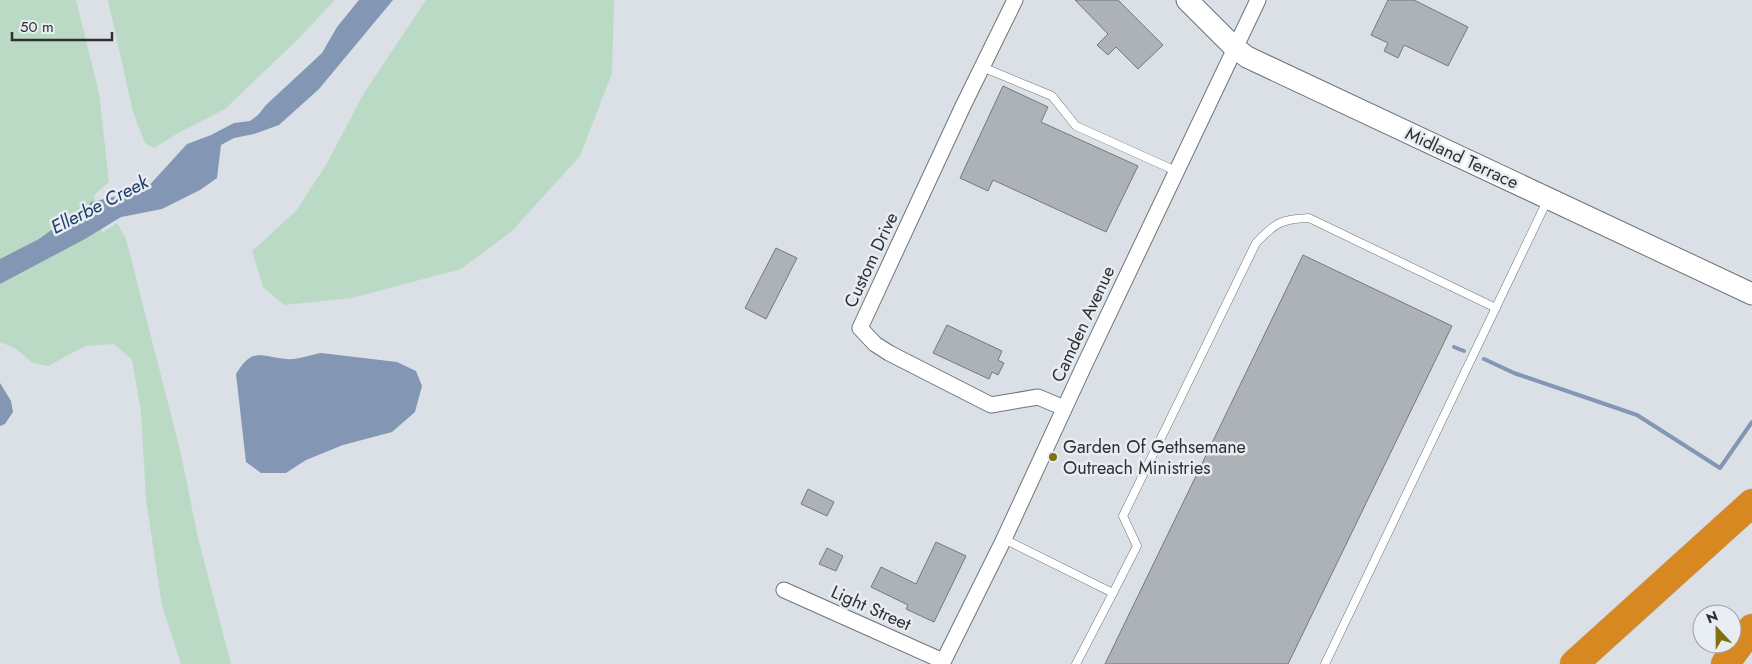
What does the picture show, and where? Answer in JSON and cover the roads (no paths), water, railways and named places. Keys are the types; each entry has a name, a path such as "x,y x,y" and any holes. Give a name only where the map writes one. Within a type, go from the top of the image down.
{"highway":[{"path":"1574,664 1752,503"},
{"path":"1725,664 1752,628"}],"street":[{"name":"Custom Drive","path":"1015,0 860,328 875,344 889,353 991,405 1038,398 1064,408"},
{"name":"Midland Terrace","path":"1187,0 1234,47 1247,57 1752,294"},
{"name":"Camden Avenue","path":"942,662 1004,540 1064,408 1258,0"},
{"name":"Light Street","path":"784,590 942,662"}],"lane":[{"path":"982,67 1052,96 1076,126 1176,171"},
{"path":"1325,664 1549,199"},
{"path":"1076,664 1137,546 1123,516 1256,243 1270,228 1289,219 1309,218 1496,308"},
{"path":"1004,540 1113,593"}],"water":[{"name":"Ellerbe Creek","path":"359,0 393,0 319,89 279,125 254,134 234,138 221,145 217,178 200,190 162,209 121,217 85,239 0,284 0,259 39,239 88,206 91,202 145,190 187,144 211,135 234,123 250,121 258,115 266,105 322,53 337,27"},
{"path":"321,353 397,362 416,371 422,386 415,412 392,432 343,445 306,460 286,473 261,473 246,462 236,374 247,360 257,355 290,359"},
{"path":"0,383 11,401 13,412 5,424 0,426"}],"waterway":[{"path":"1454,347 1464,351"},
{"path":"1484,359 1514,373 1637,415 1720,468 1752,422"}],"place":[{"name":"Garden Of Gethsemane Outreach Ministries","path":"1053,457"}]}
